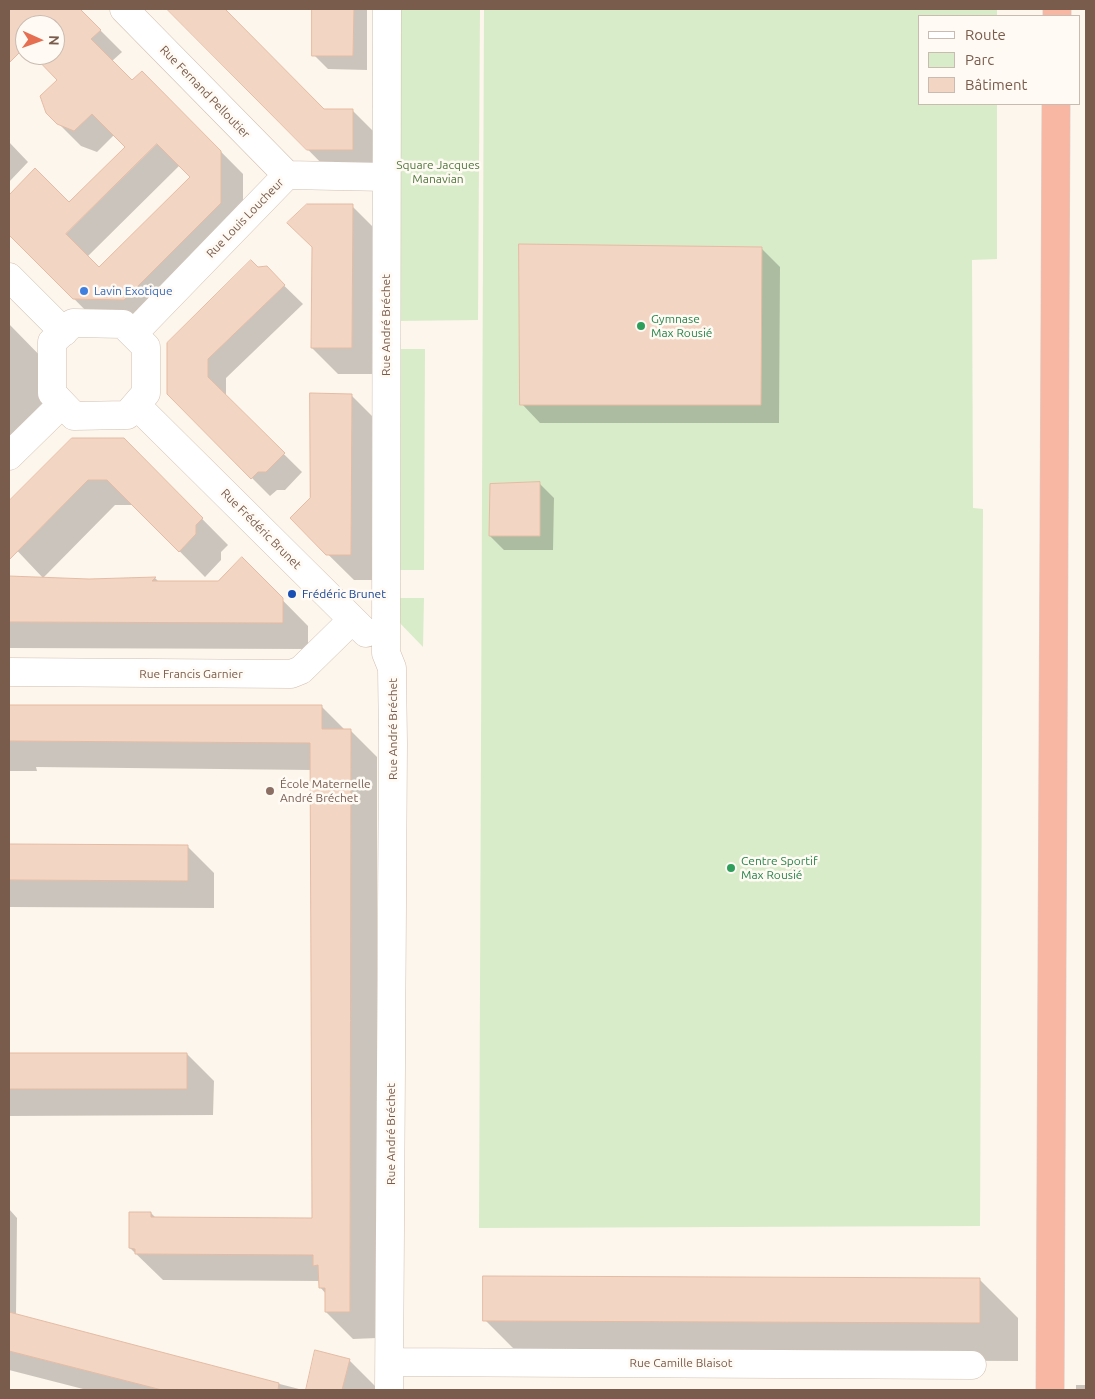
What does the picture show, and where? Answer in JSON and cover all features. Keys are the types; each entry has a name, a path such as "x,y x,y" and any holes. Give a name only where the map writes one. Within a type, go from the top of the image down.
{"highway":[{"path":"1050,1390 1056,105"}],"street":[{"name":"Rue Fernand Pelloutier","path":"124,9 287,175"},
{"name":"Rue André Bréchet","path":"387,9 386,653 392,668 393,744 389,1390"},
{"name":"Rue Louis Loucheur","path":"134,333 287,175 386,177"},
{"path":"9,277 64,332"},
{"path":"73,323 123,324 134,333 146,347 146,393 127,415 74,416 52,393 52,342 73,323"},
{"path":"9,456 62,404"},
{"name":"Rue Frédéric Brunet","path":"136,405 386,653"},
{"name":"Rue Francis Garnier","path":"9,672 290,674 301,670 352,620"},
{"name":"Rue Camille Blaisot","path":"390,1362 972,1365"}],"green space":[{"name":"Square Jacques Manavian","path":"397,9 480,9 478,320 398,321"},
{"name":"Centre Sportif Max Rousié","path":"484,9 997,9 997,15 918,15 918,105 997,105 997,259 972,260 973,508 983,509 980,1226 479,1228"},
{"path":"395,349 425,349 424,570 395,570"},
{"path":"395,598 424,598 423,647 395,618"}],"building":[{"path":"9,9 80,9 101,30 91,39 132,80 142,71 221,151 221,203 124,300 73,299 9,235 9,195 35,168 69,202 125,147 92,114 74,131 57,124 46,113 40,96 57,80 43,65 65,65 65,15 15,15 15,57 9,63","holes":["157,144 190,177 99,267 66,234"]},
{"path":"167,9 225,9 324,109 353,109 353,150 307,150"},
{"path":"312,9 354,9 353,56 312,56"},
{"path":"307,204 353,204 352,348 311,348 312,247 287,223"},
{"name":"Gymnase Max Rousié","path":"519,244 762,247 761,405 520,405"},
{"path":"251,260 258,267 267,266 285,285 208,359 208,377 285,453 266,472 258,472 251,479 167,394 167,343"},
{"path":"310,393 352,394 351,555 326,555 290,518 310,498"},
{"path":"72,438 124,438 203,518 196,525 196,534 179,552 107,480 88,480 9,560 9,501"},
{"path":"540,482 540,536 489,536 490,484"},
{"path":"242,557 283,598 283,623 9,622 9,576 89,579 156,577 152,581 218,581"},
{"path":"9,705 322,705 322,729 351,729 350,1312 325,1312 325,1288 319,1288 318,1265 313,1266 313,1255 135,1254 135,1249 129,1248 129,1212 151,1212 151,1217 312,1218 310,743 9,741"},
{"path":"9,844 188,845 188,881 9,880"},
{"path":"9,1053 187,1053 187,1089 9,1089"},
{"path":"483,1276 980,1278 980,1323 483,1321"},
{"path":"9,1312 279,1383 278,1390 162,1390 9,1351"},
{"path":"315,1350 350,1359 342,1390 306,1390"}],"place":[{"name":"Lavin Exotique","path":"84,291"},
{"name":"Gymnase Max Rousié","path":"641,326"},
{"name":"Frédéric Brunet","path":"292,594"},
{"name":"École Maternelle André Bréchet","path":"270,791"},
{"name":"Centre Sportif Max Rousié","path":"731,868"}]}
